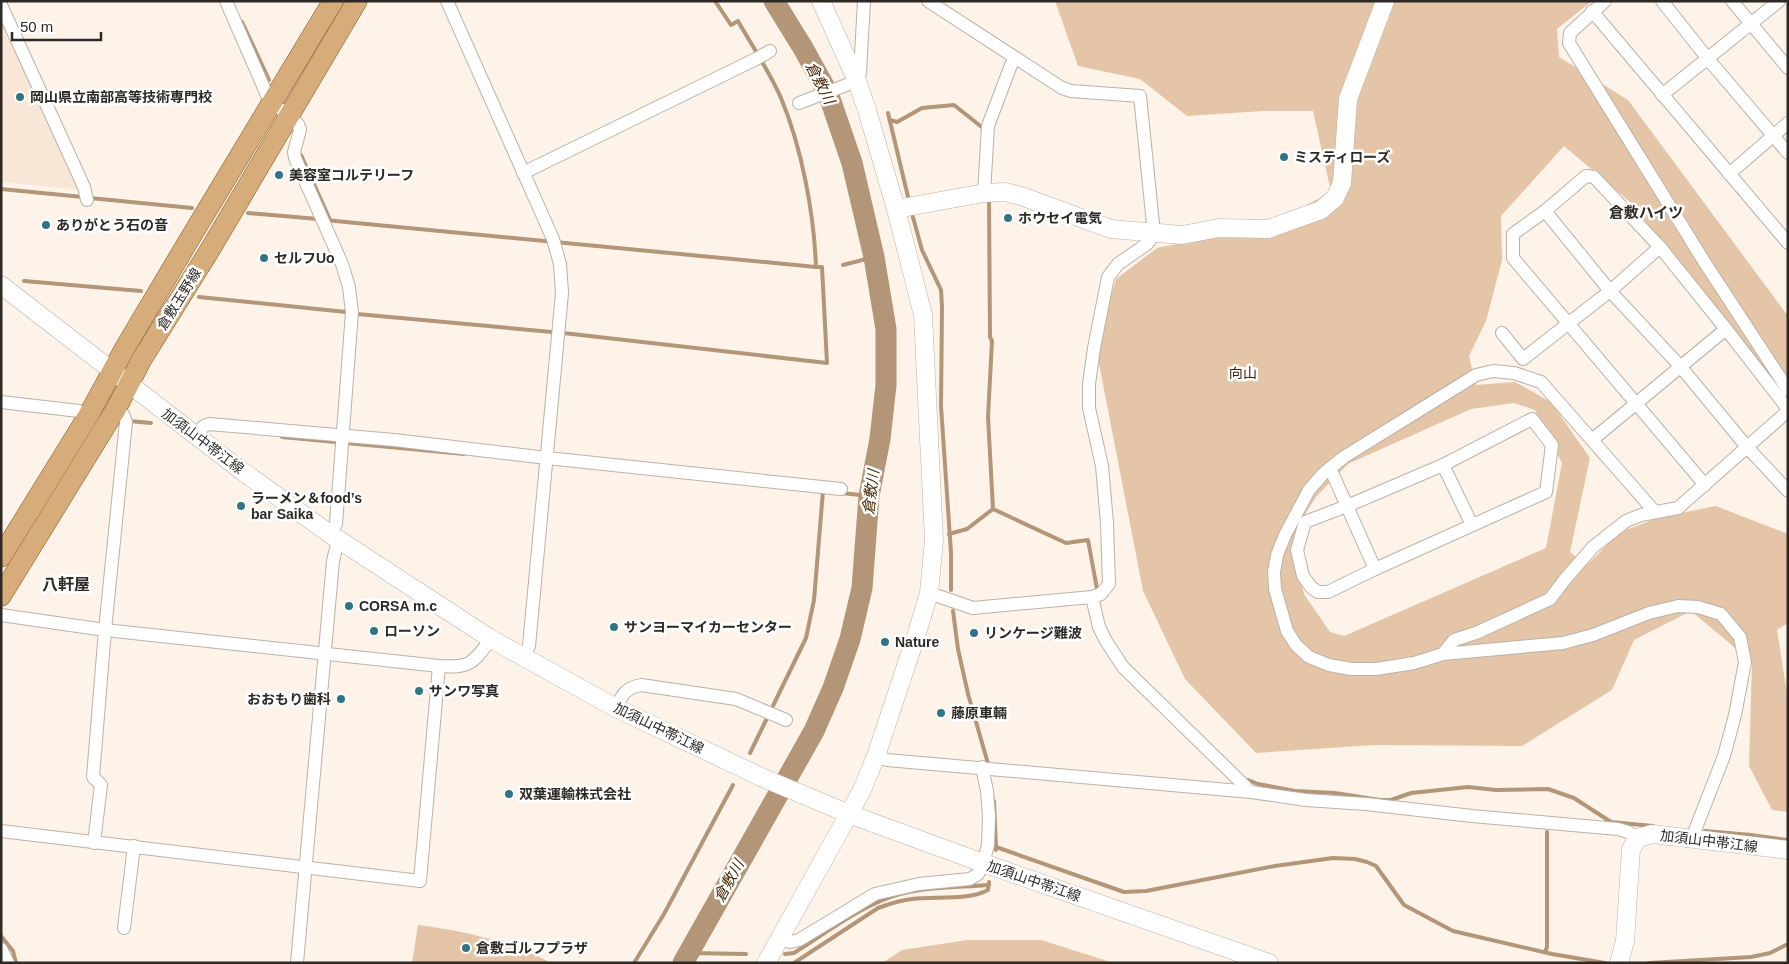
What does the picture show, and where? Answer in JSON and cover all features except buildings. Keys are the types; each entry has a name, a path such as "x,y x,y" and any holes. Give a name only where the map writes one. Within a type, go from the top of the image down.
{"main road":[{"name":"倉敷玉野線","path":"1,556 88,416 187,244 333,1"},
{"name":"倉敷玉野線","path":"1,596 116,409 142,359 208,253 357,1"}],"street":[{"path":"226,1 267,95 273,103 289,114 298,124 300,130 294,146 295,158 342,264 349,287 352,312 335,538 336,548 324,652 297,963"},
{"path":"447,1 554,243 560,264 562,286 559,332 530,646 524,657"},
{"path":"766,963 862,790 876,756 917,633 933,568 934,540 925,338 906,207 853,83 821,1"},
{"path":"801,102 853,83 860,73 864,1"},
{"path":"928,1 1062,88 1071,91 1140,96 1154,234 1147,244 1118,264 1108,277 1100,311 1090,375 1089,408 1102,466 1107,523 1109,584 1101,594 1092,597 973,608 928,593"},
{"path":"906,207 984,193 1005,192 1111,229 1182,235 1219,228 1268,229 1321,210 1335,198 1342,183 1348,99 1385,1"},
{"path":"1605,1 1570,33 1569,43 1705,263 1788,390"},
{"path":"1662,1 1708,59 1788,153"},
{"path":"1732,1 1788,68"},
{"path":"1662,95 1779,1"},
{"path":"1,5 87,197"},
{"path":"1592,11 1788,243"},
{"path":"523,173 763,55"},
{"path":"984,193 988,126 1015,59"},
{"path":"1729,174 1788,123"},
{"path":"1443,654 1454,640 1476,633 1550,600 1593,547 1626,521 1655,512 1678,508 1705,485 1788,410 1660,247 1594,177 1586,176 1545,211 1513,234 1512,258 1705,485"},
{"path":"1545,211 1610,291 1680,366 1747,447 1788,491"},
{"path":"1523,359 1610,291 1660,247"},
{"name":"加須山中帯江線","path":"1,285 238,468 335,538 491,639 616,708 761,777 848,814 983,864 1269,963"},
{"path":"1592,440 1726,329"},
{"path":"1502,333 1541,382 1655,512"},
{"path":"1541,382 1514,372 1492,371 1476,375 1344,457 1330,468 1309,490 1284,535 1277,555 1274,572 1275,589 1287,631 1296,646 1309,657 1329,665 1351,669 1376,669 1414,664 1443,654 1563,643 1593,635 1649,613 1678,606 1698,606 1721,614 1740,637 1745,662 1737,707 1724,756 1692,838"},
{"path":"1,402 79,411 88,416"},
{"path":"94,843 101,785 93,777 105,630 126,422 123,414"},
{"path":"1532,419 1552,445 1546,492 1328,592 1318,592 1302,576 1297,550 1305,522 1347,506 1443,465 1532,419"},
{"path":"196,435 204,426 210,424 342,441 394,440 547,462 842,489"},
{"path":"1443,465 1472,525"},
{"path":"1330,468 1375,569"},
{"path":"1092,597 1099,627 1106,641 1124,666 1251,792"},
{"path":"1,615 105,630 457,667 470,663 479,655 491,639"},
{"path":"1,831 420,881 439,666"},
{"path":"616,708 621,696 630,687 641,685 736,699 775,715"},
{"path":"876,756 887,760 1251,792 1306,800 1366,804 1618,829 1638,838 1632,849 1625,941 1619,963"},
{"path":"780,938 790,942 799,940 875,894 919,884 970,879 978,874 988,845 987,768"},
{"name":"加須山中帯江線","path":"1638,838 1652,834 1788,850"},
{"path":"124,928 134,846"},
{"path":"1,949 8,963"}],"shaded area":[{"name":"岡山県立南部高等技術専門校","path":"1,12 82,190 1,182"}],"green space":[{"name":"向山","path":"1055,1 1592,1 1557,29 1559,57 1628,100 1788,316 1788,405 1783,395 1630,202 1564,146 1501,216 1502,260 1486,321 1469,356 1476,385 1515,382 1551,402 1590,458 1570,552 1587,565 1620,532 1661,517 1716,506 1788,534 1788,623 1777,630 1788,700 1788,812 1772,810 1749,766 1752,662 1691,611 1634,640 1612,690 1522,746 1374,745 1256,753 1185,679 1143,591 1096,348 1116,279 1157,248 1269,225 1331,192 1313,111 1263,111 1187,116 1140,79 1078,66","holes":["1514,403 1535,410 1562,463 1546,548 1344,636 1330,632 1304,594 1295,557 1299,524 1316,497 1348,464 1471,409"]},
{"name":"倉敷ゴルフプラザ","path":"418,925 453,930 486,938 535,955 551,963 412,963"},
{"path":"967,940 1041,940 1114,963 882,963 902,950"}],"waterway":[{"path":"357,314 563,333 827,363 822,267 816,267 810,203 795,138 781,98 761,59 738,21 731,25 715,1"},
{"name":"倉敷川","path":"683,963 814,731 833,688 850,639 862,588 869,496 880,439 886,385 886,329 874,257 852,163 828,93 774,1"},
{"path":"242,22 269,80"},
{"path":"890,120 897,122 922,108 954,105 983,128"},
{"path":"888,113 909,201"},
{"path":"301,155 330,220"},
{"path":"1,189 83,197"},
{"path":"90,198 192,208"},
{"path":"949,534 967,529 993,509 988,417 992,341 990,337 989,202"},
{"path":"911,210 922,250 941,290 941,406 951,553 951,590"},
{"path":"248,213 318,219"},
{"path":"325,220 816,267"},
{"path":"843,265 874,257"},
{"path":"24,281 141,291"},
{"path":"199,297 346,312"},
{"path":"129,421 151,423"},
{"path":"282,437 464,454"},
{"path":"750,753 806,638 814,600 823,491"},
{"path":"842,493 869,496"},
{"path":"993,509 1066,543 1088,540 1097,589"},
{"path":"953,611 958,649 968,694 989,767"},
{"path":"1248,780 1258,784 1295,791 1335,793 1380,800 1391,800 1411,793 1468,787 1496,790 1548,789 1574,798 1611,822 1653,826"},
{"path":"634,963 664,914 733,785"},
{"path":"994,801 996,847"},
{"path":"1705,831 1788,840"},
{"path":"1545,952 1547,947 1547,832"},
{"path":"996,850 996,847 1124,892 1146,891 1275,866 1333,858 1355,859 1376,866 1404,905 1453,931 1552,954 1605,963"},
{"path":"794,963 878,908 895,902 921,898 971,896 988,890 989,882"},
{"path":"785,954 794,953 860,911 895,895 935,888 989,885"},
{"path":"1,936 13,951 16,963"},
{"path":"1649,963 1751,957 1770,953 1788,944"},
{"path":"689,953 746,954"}],"place":[{"name":"岡山県立南部高等技術専門校","path":"20,97"},
{"name":"ミスティローズ","path":"1284,157"},
{"name":"美容室コルテリーフ","path":"279,175"},
{"name":"ホウセイ電気","path":"1008,218"},
{"name":"ありがとう石の音","path":"46,225"},
{"name":"セルフUo","path":"264,258"},
{"name":"ラーメン＆food’s bar Saika","path":"241,506"},
{"name":"CORSA m.c","path":"349,606"},
{"name":"サンヨーマイカーセンター","path":"614,627"},
{"name":"ローソン","path":"374,631"},
{"name":"リンケージ難波","path":"974,633"},
{"name":"Nature","path":"885,642"},
{"name":"サンワ写真","path":"419,691"},
{"name":"おおもり歯科","path":"341,699"},
{"name":"藤原車輛","path":"941,713"},
{"name":"双葉運輸株式会社","path":"509,794"},
{"name":"倉敷ゴルフプラザ","path":"466,948"}],"district":[{"name":"倉敷ハイツ","path":"1646,213"},
{"name":"八軒屋","path":"66,584"}]}
